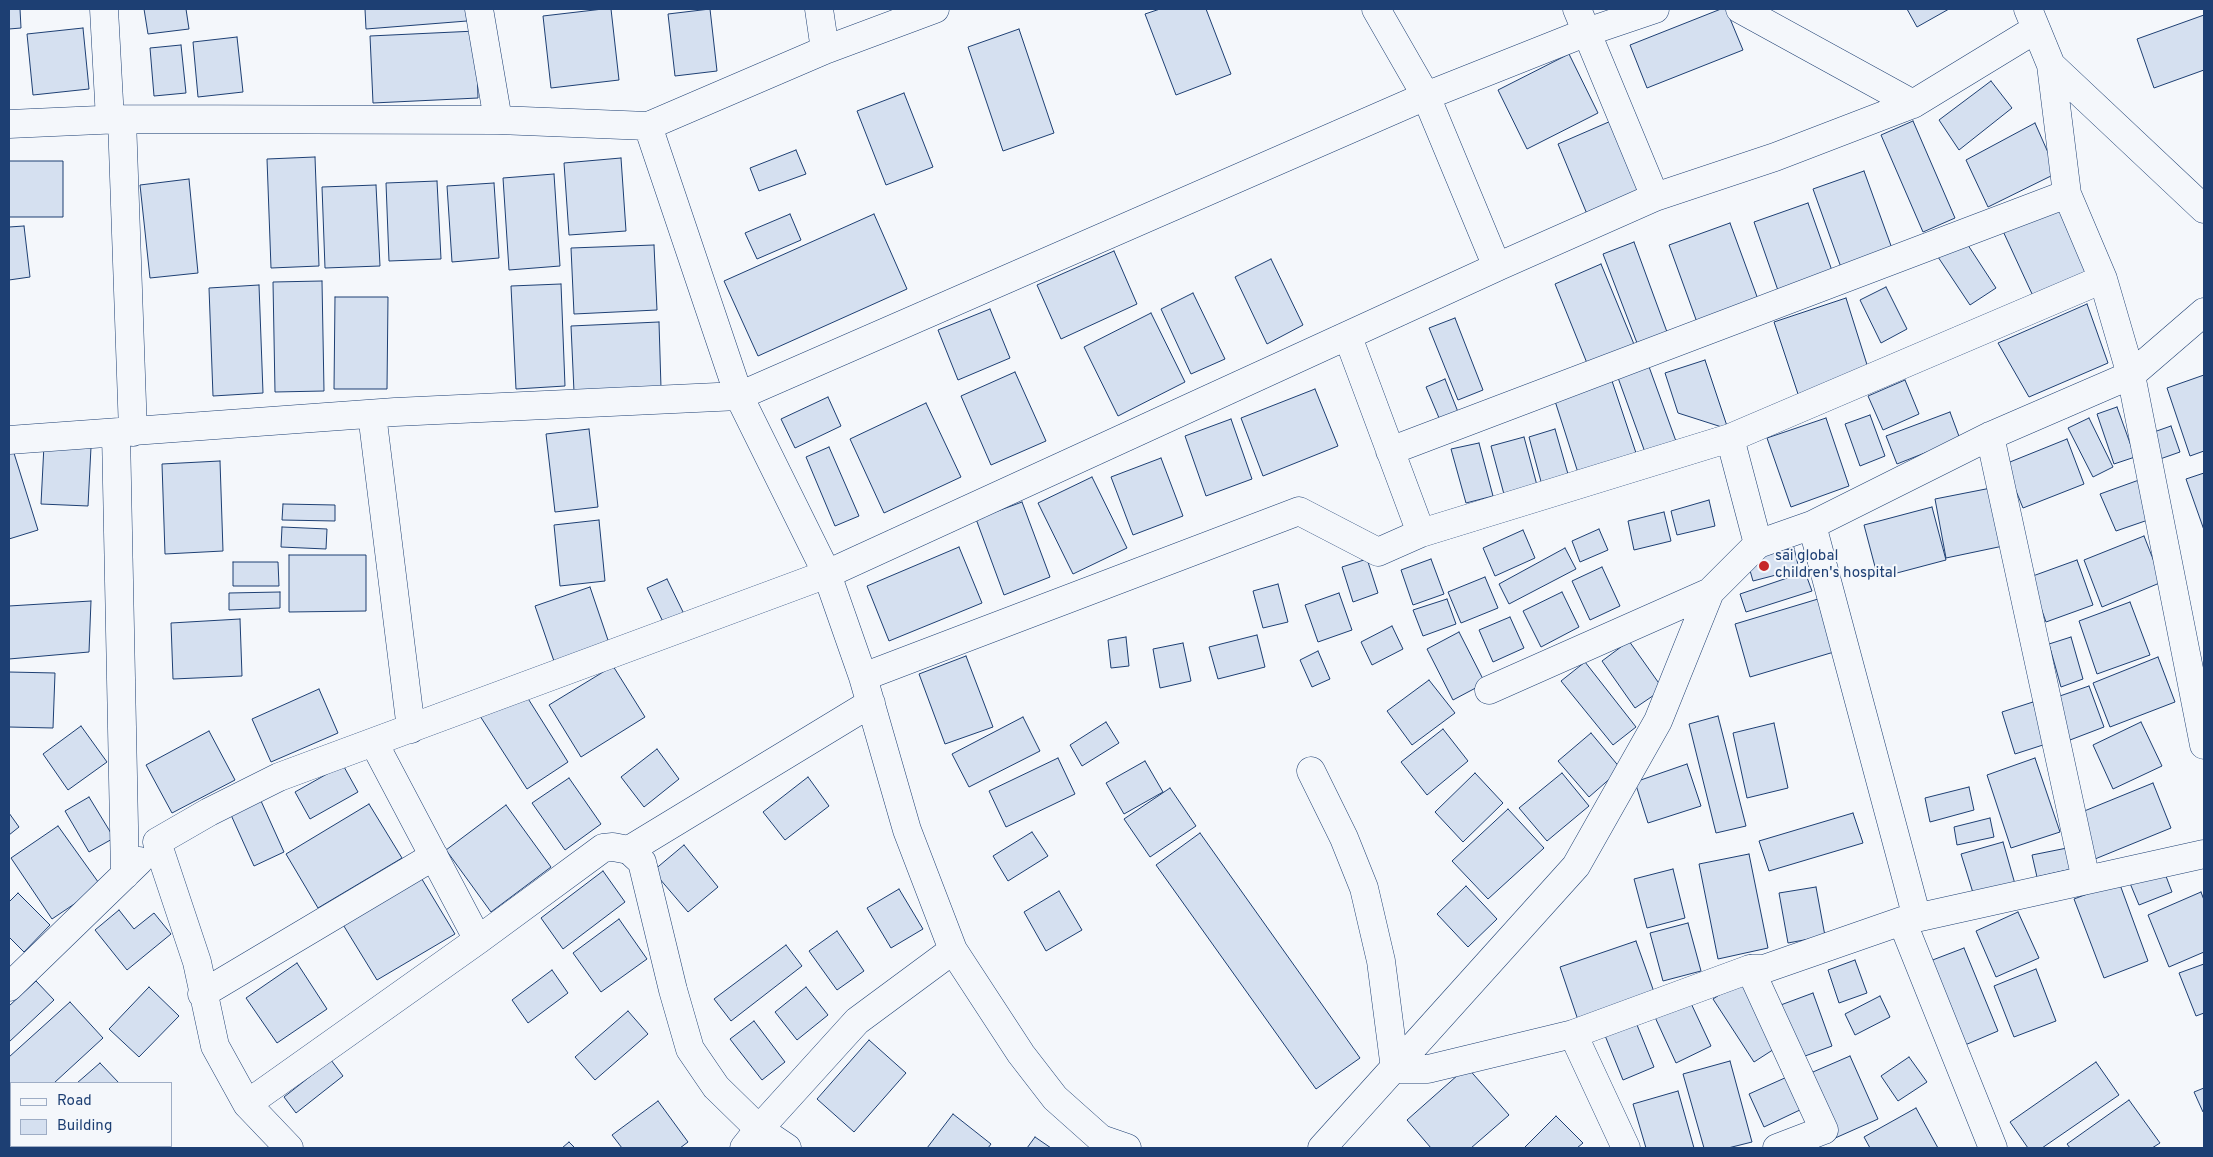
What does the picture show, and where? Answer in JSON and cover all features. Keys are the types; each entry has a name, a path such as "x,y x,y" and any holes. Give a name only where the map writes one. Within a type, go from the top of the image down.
{"street":[{"path":"104,9 116,120 125,432 126,875"},
{"path":"479,9 498,120"},
{"path":"819,9 825,50"},
{"path":"9,124 116,120 498,120 648,126 825,50 935,9"},
{"path":"1376,9 1426,96 1497,267"},
{"path":"9,440 372,414 739,396 1426,96 1582,20 1655,9"},
{"path":"1740,9 1913,104"},
{"path":"9,987 126,875 157,842 209,812 279,777 827,574 1497,267 1655,197 1775,157 1913,104 2032,19 2051,66 2067,194 2103,279 2130,375 2204,745"},
{"path":"1582,20 1655,197"},
{"path":"2051,66 2204,208"},
{"path":"648,126 739,396 827,574 863,677 908,830 953,950 1021,1054 1055,1098 1101,1139 1127,1148"},
{"path":"1390,451 2067,194"},
{"path":"863,677 1299,511 1378,552 1421,533 1730,438 2103,279"},
{"path":"1490,690 1710,592 1758,544 1812,525 1990,436 2130,375 2204,312"},
{"path":"1348,336 1421,533"},
{"path":"372,414 412,729"},
{"path":"1990,436 2086,880"},
{"path":"1730,438 1758,544"},
{"path":"1812,525 1910,919 1993,1148"},
{"path":"1322,1148 1576,866 1658,721 1710,592"},
{"path":"629,850 871,703"},
{"path":"374,743 478,940"},
{"path":"1310,771 1344,838 1364,888 1381,961 1395,1069"},
{"path":"157,842 197,962 202,994 215,1046 247,1104 289,1148"},
{"path":"247,1104 478,940 603,848 613,847 629,850 642,862 673,990 690,1049 751,1139 787,1148"},
{"path":"1395,1069 1428,1069 1573,1034 1750,969 1764,969 1910,919 2204,854"},
{"path":"202,994 434,856"},
{"path":"751,1139 857,1021 953,950"},
{"path":"1750,969 1824,1130 1777,1148"},
{"path":"1573,1034 1626,1148"}],"building":[{"path":"9,9 20,9 21,28 9,29"},
{"path":"144,9 186,9 189,29 148,34"},
{"path":"365,9 466,9 467,21 366,29"},
{"path":"611,9 619,80 551,88 543,16"},
{"path":"710,9 717,71 675,76 668,14"},
{"path":"1160,9 1206,9 1231,74 1176,95 1145,14"},
{"path":"1721,9 1726,9 1743,50 1647,88 1630,45"},
{"path":"1907,9 1949,9 1917,27"},
{"path":"2204,15 2204,70 2154,88 2137,39"},
{"path":"83,28 89,89 33,95 27,34"},
{"path":"1019,29 1054,133 1003,151 968,47"},
{"path":"476,31 478,98 373,103 370,36"},
{"path":"237,37 243,92 198,97 193,42"},
{"path":"181,45 186,93 154,96 150,48"},
{"path":"1569,54 1598,113 1527,149 1498,90"},
{"path":"1991,81 2012,108 1959,150 1939,120"},
{"path":"904,93 933,167 886,185 857,111"},
{"path":"1611,121 1640,192 1587,214 1558,144"},
{"path":"1913,121 1955,218 1923,232 1881,135"},
{"path":"2035,123 2057,173 1988,207 1966,160"},
{"path":"796,150 806,174 759,191 750,168"},
{"path":"315,157 319,266 271,268 267,159"},
{"path":"621,158 626,231 569,235 564,163"},
{"path":"9,161 63,161 63,217 9,217"},
{"path":"1864,171 1894,254 1843,273 1813,189"},
{"path":"554,174 560,266 509,270 503,178"},
{"path":"189,179 198,273 150,278 140,185"},
{"path":"437,181 441,259 389,261 386,183"},
{"path":"494,183 499,258 452,262 447,186"},
{"path":"376,185 380,266 325,268 322,187"},
{"path":"1808,203 1835,279 1781,299 1754,222"},
{"path":"2063,209 2087,272 2033,296 2002,229"},
{"path":"790,214 801,240 757,259 745,233"},
{"path":"874,214 907,289 758,356 724,281"},
{"path":"1730,223 1759,302 1698,325 1669,245"},
{"path":"24,226 30,277 9,280 9,227"},
{"path":"1962,236 1996,288 1970,305 1936,254"},
{"path":"1634,242 1667,332 1637,343 1603,254"},
{"path":"654,245 657,310 574,314 571,248"},
{"path":"1114,251 1137,304 1061,339 1037,285"},
{"path":"1271,259 1303,325 1267,344 1235,277"},
{"path":"1601,264 1638,354 1591,373 1555,284"},
{"path":"322,281 324,391 275,392 273,282"},
{"path":"561,284 565,386 516,389 511,286"},
{"path":"259,285 263,393 213,396 209,288"},
{"path":"1886,287 1907,329 1881,343 1860,300"},
{"path":"1193,293 1225,359 1191,374 1161,309"},
{"path":"335,297 388,297 387,389 334,389"},
{"path":"1846,298 1869,371 1798,394 1774,322"},
{"path":"2087,304 2108,363 2029,397 1998,343"},
{"path":"990,309 1010,358 958,380 938,330"},
{"path":"1151,313 1185,382 1118,416 1084,347"},
{"path":"1455,318 1483,390 1458,400 1429,328"},
{"path":"659,322 661,388 574,392 571,326"},
{"path":"1705,360 1728,429 1678,413 1665,373"},
{"path":"1648,364 1677,444 1646,455 1617,375"},
{"path":"1015,372 1046,441 991,465 961,396"},
{"path":"2204,375 2204,451 2190,456 2167,388"},
{"path":"1445,379 1460,417 1442,425 1426,387"},
{"path":"1905,380 1919,414 1883,430 1868,396"},
{"path":"1612,381 1638,459 1580,479 1555,401"},
{"path":"1315,389 1338,446 1263,476 1241,418"},
{"path":"828,397 841,426 795,448 781,419"},
{"path":"926,403 961,477 884,513 850,439"},
{"path":"2117,407 2135,457 2114,464 2097,414"},
{"path":"1950,412 1960,439 1897,464 1886,436"},
{"path":"1870,415 1885,456 1860,466 1845,424"},
{"path":"1826,418 1849,486 1791,507 1767,438"},
{"path":"2089,418 2113,467 2093,477 2068,428"},
{"path":"1231,419 1252,479 1206,496 1185,436"},
{"path":"2171,426 2180,452 2160,459 2151,433"},
{"path":"589,429 598,507 555,512 546,434"},
{"path":"1555,429 1570,481 1543,489 1529,437"},
{"path":"1524,437 1538,489 1505,498 1491,446"},
{"path":"2067,439 2084,484 2023,508 2005,464"},
{"path":"1479,443 1493,496 1466,503 1451,449"},
{"path":"44,445 91,447 88,506 41,504"},
{"path":"829,447 859,516 835,526 806,457"},
{"path":"13,450 38,530 9,539 9,451"},
{"path":"1161,458 1183,516 1133,535 1111,477"},
{"path":"220,461 223,551 165,554 162,464"},
{"path":"2204,473 2204,530 2186,479"},
{"path":"1092,477 1127,548 1073,574 1038,503"},
{"path":"2139,480 2148,520 2116,531 2100,494"},
{"path":"1996,487 2008,545 1946,558 1935,499"},
{"path":"1709,500 1715,526 1677,535 1671,511"},
{"path":"1022,502 1050,577 1004,595 976,519"},
{"path":"283,504 335,505 335,521 282,520"},
{"path":"1932,507 1946,560 1878,578 1864,525"},
{"path":"1664,512 1671,541 1634,550 1628,521"},
{"path":"599,520 605,581 560,586 554,525"},
{"path":"282,527 327,529 326,549 281,547"},
{"path":"1599,529 1608,550 1580,562 1572,541"},
{"path":"1523,530 1535,558 1495,576 1483,548"},
{"path":"2144,536 2162,582 2102,607 2084,560"},
{"path":"959,547 982,603 889,641 867,586"},
{"path":"1565,548 1576,569 1509,604 1499,584"},
{"path":"1794,548 1799,569 1753,581 1747,560"},
{"path":"289,555 366,555 366,611 289,612"},
{"path":"1367,559 1378,593 1353,602 1342,567"},
{"path":"1431,559 1444,594 1413,605 1401,570"},
{"path":"2077,560 2093,605 2046,622 2030,577"},
{"path":"233,562 278,562 279,586 233,586"},
{"path":"1602,567 1620,606 1590,620 1572,581"},
{"path":"1805,572 1812,591 1746,612 1740,594"},
{"path":"1485,577 1498,608 1461,623 1448,592"},
{"path":"667,579 684,614 664,624 647,588"},
{"path":"1278,584 1288,622 1263,628 1253,591"},
{"path":"590,587 610,646 555,664 535,606"},
{"path":"280,592 280,608 229,610 229,593"},
{"path":"1562,592 1579,627 1541,647 1523,611"},
{"path":"1339,593 1352,630 1318,642 1305,605"},
{"path":"1828,596 1844,649 1750,677 1735,624"},
{"path":"1447,599 1456,624 1423,636 1413,610"},
{"path":"91,601 89,652 9,659 9,606"},
{"path":"2130,602 2150,655 2097,674 2079,621"},
{"path":"1510,617 1524,648 1493,662 1479,630"},
{"path":"240,619 242,676 173,679 171,623"},
{"path":"1392,626 1403,649 1372,665 1361,642"},
{"path":"1459,632 1485,683 1453,700 1427,649"},
{"path":"1257,635 1265,667 1218,679 1209,647"},
{"path":"1126,637 1129,666 1111,668 1108,640"},
{"path":"2071,637 2083,679 2061,687 2049,644"},
{"path":"1629,641 1663,689 1635,708 1602,661"},
{"path":"1183,643 1191,681 1160,688 1153,649"},
{"path":"1318,651 1330,679 1312,687 1300,660"},
{"path":"966,656 993,727 945,744 919,674"},
{"path":"2158,657 2175,702 2110,727 2093,683"},
{"path":"1585,662 1636,727 1613,745 1561,681"},
{"path":"613,666 645,717 581,757 549,705"},
{"path":"9,672 55,673 53,728 9,727"},
{"path":"1429,680 1455,713 1412,745 1387,711"},
{"path":"2089,686 2104,727 2070,740 2054,698"},
{"path":"319,689 338,733 271,762 252,719"},
{"path":"522,689 568,762 527,789 480,716"},
{"path":"2033,702 2046,744 2015,754 2002,712"},
{"path":"1718,716 1746,826 1716,833 1689,724"},
{"path":"1023,717 1040,751 969,787 952,754"},
{"path":"1106,722 1119,743 1082,766 1070,745"},
{"path":"2141,722 2162,766 2113,789 2093,745"},
{"path":"1774,723 1788,788 1747,798 1733,733"},
{"path":"81,726 107,762 68,790 43,754"},
{"path":"1443,729 1468,761 1427,795 1401,762"},
{"path":"209,731 235,780 172,813 146,765"},
{"path":"1591,733 1621,769 1589,797 1558,761"},
{"path":"657,749 679,779 644,807 621,777"},
{"path":"1058,758 1075,794 1006,827 989,791"},
{"path":"2035,758 2060,832 2011,848 1987,775"},
{"path":"1145,761 1163,792 1124,814 1106,783"},
{"path":"1687,764 1701,806 1648,823 1635,782"},
{"path":"343,765 358,792 310,819 295,792"},
{"path":"1475,773 1503,803 1463,842 1435,812"},
{"path":"1562,773 1589,806 1547,841 1519,808"},
{"path":"808,777 829,806 785,840 763,812"},
{"path":"569,778 601,824 565,850 532,803"},
{"path":"2153,783 2171,828 2095,859 2077,814"},
{"path":"1969,787 1974,810 1930,822 1925,798"},
{"path":"1170,788 1196,826 1150,857 1124,819"},
{"path":"89,797 114,838 89,852 65,811"},
{"path":"261,801 284,852 254,866 231,815"},
{"path":"369,804 402,858 318,908 286,854"},
{"path":"506,805 551,867 491,912 446,850"},
{"path":"1508,809 1544,848 1488,899 1452,861"},
{"path":"9,813 19,827 9,835"},
{"path":"1853,813 1863,843 1769,871 1759,841"},
{"path":"1990,818 1994,837 1957,845 1954,827"},
{"path":"58,826 101,886 52,919 11,858"},
{"path":"1032,832 1048,856 1008,881 993,856"},
{"path":"1200,833 1360,1058 1316,1089 1156,865"},
{"path":"2003,842 2015,884 1974,896 1961,854"},
{"path":"684,845 718,887 688,912 653,871"},
{"path":"2067,848 2072,869 2037,877 2032,855"},
{"path":"1749,854 1768,948 1718,959 1699,864"},
{"path":"2161,863 2172,892 2139,905 2127,876"},
{"path":"1673,869 1685,918 1647,928 1634,879"},
{"path":"603,871 625,902 563,949 541,918"},
{"path":"420,876 455,934 377,980 342,923"},
{"path":"2119,882 2148,961 2104,978 2074,899"},
{"path":"1466,886 1497,919 1468,947 1437,914"},
{"path":"1816,887 1825,936 1788,943 1779,893"},
{"path":"899,889 923,929 891,948 867,908"},
{"path":"1059,891 1082,930 1046,951 1024,912"},
{"path":"2201,892 2204,900 2204,952 2169,967 2148,915"},
{"path":"18,893 50,925 24,952 9,937 9,902"},
{"path":"119,910 134,929 154,913 171,934 127,970 95,930"},
{"path":"2018,912 2039,958 1996,977 1976,931"},
{"path":"619,919 647,959 601,992 573,953"},
{"path":"1688,923 1701,971 1663,981 1650,933"},
{"path":"837,931 864,971 837,990 809,951"},
{"path":"1636,941 1654,992 1578,1020 1560,967"},
{"path":"786,945 802,966 731,1021 714,999"},
{"path":"1964,948 1998,1031 1965,1045 1930,961"},
{"path":"1855,960 1867,993 1839,1003 1828,970"},
{"path":"297,963 327,1009 277,1043 246,998"},
{"path":"2204,964 2204,1013 2196,1016 2179,973"},
{"path":"2036,969 2056,1021 2014,1037 1994,986"},
{"path":"552,970 568,993 528,1023 512,1000"},
{"path":"36,981 54,1000 9,1042 9,1006"},
{"path":"1741,981 1782,1044 1754,1062 1713,999"},
{"path":"149,987 179,1016 139,1057 109,1029"},
{"path":"806,987 828,1015 797,1040 775,1012"},
{"path":"1813,993 1832,1046 1797,1059 1778,1006"},
{"path":"1880,996 1890,1017 1855,1035 1845,1014"},
{"path":"1689,999 1711,1046 1676,1063 1654,1015"},
{"path":"70,1002 103,1038 55,1082 10,1082 10,1094 9,1057"},
{"path":"628,1011 648,1034 595,1080 575,1057"},
{"path":"1635,1020 1654,1067 1623,1080 1604,1033"},
{"path":"754,1021 785,1062 762,1080 730,1039"},
{"path":"869,1040 906,1073 854,1132 817,1099"},
{"path":"1850,1056 1878,1119 1833,1139 1806,1075"},
{"path":"1909,1057 1927,1082 1898,1101 1881,1076"},
{"path":"331,1060 343,1076 296,1113 284,1097"},
{"path":"1730,1061 1752,1142 1728,1148 1704,1148 1683,1074"},
{"path":"2096,1062 2119,1095 2042,1148 2028,1148 2010,1122"},
{"path":"100,1063 118,1082 78,1082"},
{"path":"1467,1067 1509,1115 1471,1148 1431,1148 1407,1120"},
{"path":"1787,1077 1802,1109 1764,1127 1749,1094"},
{"path":"2204,1088 2204,1112 2203,1112 2194,1092"},
{"path":"1678,1091 1694,1148 1646,1148 1633,1104"},
{"path":"2129,1100 2160,1143 2152,1148 2070,1148 2067,1144"},
{"path":"658,1101 688,1142 680,1148 622,1148 612,1135"},
{"path":"1916,1108 1938,1148 1870,1148 1864,1137"},
{"path":"953,1114 991,1144 988,1148 927,1148"},
{"path":"1556,1116 1583,1143 1577,1148 1524,1148"},
{"path":"1035,1137 1051,1148 1027,1148"},
{"path":"569,1142 575,1148 562,1148"},
{"path":"53,1147 100,1147 98,1148"}],"place":[{"name":"sai global children's hospital","path":"1764,566"}]}
